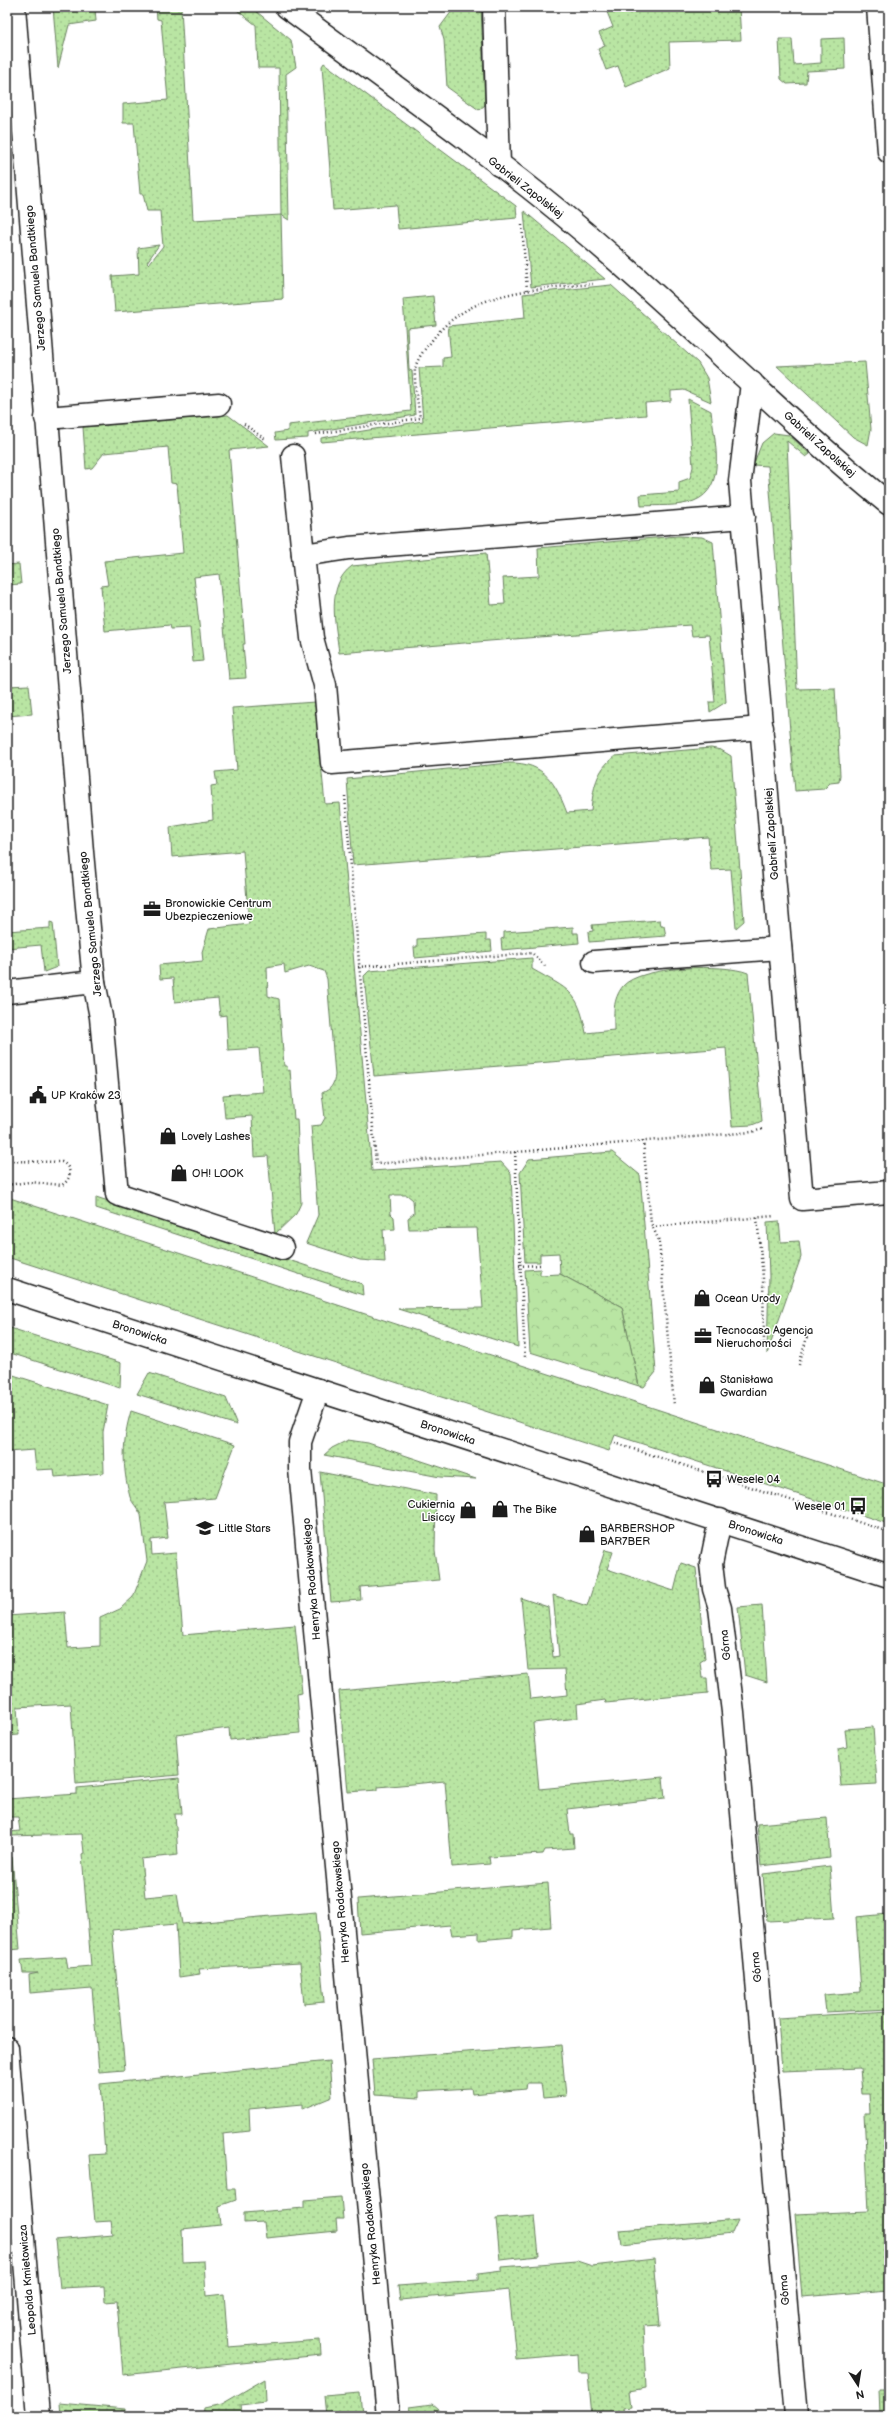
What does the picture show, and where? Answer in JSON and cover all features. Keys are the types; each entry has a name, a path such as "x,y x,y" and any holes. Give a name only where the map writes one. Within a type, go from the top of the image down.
{"street":[{"name":"Jerzego Samuela Bandtkiego","path":"14,7 46,418 94,982 101,1017 117,1194 282,1248"},
{"name":"Gabrieli Zapolskiej","path":"287,7 499,165 586,234 752,383 839,464 889,504"},
{"path":"494,7 499,165"},
{"path":"878,7 889,152"},
{"name":"Gabrieli Zapolskiej","path":"752,383 740,481 802,1199 889,1192"},
{"path":"46,418 219,404"},
{"path":"293,456 312,638 325,685 332,762 762,728"},
{"path":"303,555 349,548 744,517"},
{"path":"594,962 780,948"},
{"path":"7,992 94,982"},
{"name":"Bronowicka","path":"7,1290 889,1576"},
{"name":"Henryka Rodakowskiego","path":"318,1390 300,1442 300,1469 388,2416"},
{"name":"Górna","path":"720,1520 711,1564 712,1582 720,1608 733,1712 796,2416"},
{"name":"Leopolda Kmietowicza","path":"7,2048 38,2416"}],"path":[{"path":"522,223 527,290"},
{"path":"219,404 286,456 316,454 315,435 420,418 415,369 419,358 436,334 450,319 462,310 527,290 601,283"},
{"path":"342,762 358,967 376,1164 752,1132 766,1127 767,1124"},
{"path":"358,967 532,953 545,966"},
{"path":"643,1141 652,1227 659,1241 674,1405"},
{"path":"515,1152 519,1266 525,1358"},
{"path":"7,1158 7,1162 62,1162 68,1166 70,1171 67,1181 59,1186 29,1182 7,1185"},
{"path":"652,1227 779,1216"},
{"path":"757,1218 763,1277 764,1343 760,1344"},
{"path":"519,1266 540,1265"},
{"path":"799,1365 808,1333"},
{"path":"615,1443 889,1532"}],"green space":[{"path":"53,7 105,7 95,8 96,21 69,25 58,68"},
{"path":"156,7 181,7 193,220 281,215 283,299 115,312 112,276 139,274 138,248 159,245 147,262 149,264 163,246 160,211 147,211 143,194 140,194 134,123 123,123 123,104 168,100 161,20 157,19"},
{"path":"233,7 251,7 291,40 296,67 286,74 289,220 281,215 279,68 258,68 256,25"},
{"path":"455,7 481,7 485,105 479,110 447,87 444,40 440,27"},
{"path":"605,7 739,7 741,40 669,42 670,68 626,87 618,66 606,70 598,49 605,46 599,33 613,27"},
{"path":"844,38 845,69 807,71 806,83 787,84 781,79 779,39 792,39 794,65 821,63 821,39"},
{"path":"324,63 516,206 517,218 398,229 396,205 333,210 322,66"},
{"path":"524,211 605,279 531,287"},
{"path":"611,285 698,363 707,378 711,402 684,390 671,391 671,401 645,403 646,415 321,442 321,438 423,421 419,368 443,367 443,358 451,357 448,326 525,318 523,294"},
{"path":"433,296 436,325 407,328 409,370 412,371 415,415 308,433 308,438 276,440 275,433 288,431 288,425 411,411 403,299"},
{"path":"865,362 871,429 868,445 853,437 777,366"},
{"path":"688,399 711,411 716,448 716,462 715,474 711,485 705,495 688,503 641,506 640,495 679,492 679,482 690,478 693,467"},
{"path":"228,415 269,446 229,450 245,644 243,644 246,678 229,679 219,574 194,577 203,661 193,662 190,628 171,629 170,625 105,631 101,586 108,585 104,561 183,553 177,484 171,483 168,447 104,453 92,468 86,469 83,427"},
{"path":"774,433 789,435 810,454 806,457 787,441 797,689 835,688 840,775 839,782 830,783 824,789 795,791 768,466 753,465 762,443"},
{"path":"678,536 702,537 713,542 726,702 710,712 709,702 715,702 709,635 692,636 690,625 339,653 334,606 335,595 338,584 344,574 352,566 486,553 491,605 505,604 503,578 539,576 538,548"},
{"path":"19,564 21,584 7,585 7,565"},
{"path":"29,685 32,714 7,716 7,686"},
{"path":"315,702 325,804 340,803 372,1171 501,1162 511,1173 518,1347 398,1309 483,1308 477,1228 409,1229 408,1218 414,1213 413,1200 407,1195 390,1195 391,1214 394,1217 395,1229 383,1230 385,1262 360,1260 306,1243 318,1215 311,1126 321,1125 325,1118 322,1093 332,1086 335,1075 327,979 324,971 309,966 285,973 284,964 267,967 268,996 279,999 284,1066 287,1066 288,1071 290,1070 294,1119 297,1119 301,1203 296,1214 275,1234 268,1156 254,1157 252,1116 225,1118 223,1095 263,1092 259,1048 228,1050 226,1015 220,1016 218,998 175,1002 173,978 160,979 159,965 203,961 202,952 209,929 249,924 243,851 172,857 170,827 213,820 211,786 217,785 215,772 237,770 232,708"},
{"path":"711,748 721,750 731,756 744,921 736,928 731,869 711,870 708,837 353,865 347,779 509,763 521,764 532,766 547,777 553,784 563,802 567,813 591,811 594,788 597,780 604,767 615,756"},
{"path":"660,920 661,926 664,926 666,936 589,942 588,932 593,931 592,925"},
{"path":"50,922 53,923 57,967 44,972 41,945 7,948 7,931 50,928"},
{"path":"573,927 573,933 578,933 579,943 502,950 501,939 504,938 504,932"},
{"path":"486,934 486,940 491,940 492,951 415,958 414,947 417,947 417,939"},
{"path":"532,958 532,969 563,987 575,999 583,1019 586,1033 614,1030 615,1002 619,991 632,979 664,970 702,967 721,968 748,973 762,1121 752,1125 732,1126 726,1048 374,1076 364,976 369,971"},
{"path":"612,1152 640,1175 656,1372 644,1387 639,1386 622,1307 560,1274 559,1253 540,1254 540,1262 525,1262 520,1173 529,1159"},
{"path":"7,1197 889,1485 889,1524 615,1435 609,1451 7,1257"},
{"path":"96,1197 362,1284 363,1295 96,1208"},
{"path":"779,1221 781,1242 799,1241 801,1257 767,1354 769,1276 767,1222"},
{"path":"540,1269 540,1275 560,1274 622,1307 639,1386 530,1352 525,1270"},
{"path":"7,1327 121,1363 120,1388 7,1352"},
{"path":"7,1373 108,1405 103,1432 104,1473 55,1477 54,1469 36,1470 34,1450 7,1452"},
{"path":"149,1373 226,1398 237,1425 137,1394"},
{"path":"131,1411 235,1445 215,1498 164,1502 168,1538 151,1540 152,1555 176,1553 183,1635 295,1625 302,1693 297,1694 300,1733 230,1740 229,1728 176,1735 179,1775 76,1784 71,1704 17,1707 19,1735 7,1736 7,1616 65,1612 68,1648 100,1646 100,1618 120,1609 133,1597 147,1561 141,1515 130,1497 124,1465 126,1433"},
{"path":"348,1440 368,1443 476,1479 440,1477 324,1455 332,1448"},
{"path":"320,1472 436,1495 435,1550 439,1580 360,1587 361,1600 331,1602"},
{"path":"605,1550 613,1552 607,1569 674,1591 681,1563 696,1568 705,1659 700,1662 702,1678 707,1678 708,1693 606,1703 605,1700 577,1704 578,1718 533,1723 539,1789 663,1777 665,1798 567,1809 570,1834 573,1834 574,1848 545,1850 543,1854 489,1857 490,1864 452,1867 445,1781 378,1787 378,1790 348,1792 339,1691 528,1674 531,1699 567,1695 565,1669 528,1670 521,1598 548,1607 553,1657 559,1656 553,1595 587,1606"},
{"path":"762,1605 767,1682 745,1675 738,1607"},
{"path":"873,1727 877,1784 841,1786 838,1749 847,1747 845,1729"},
{"path":"179,1778 182,1814 175,1814 178,1855 141,1859 145,1897 177,1894 182,1924 316,1912 324,2002 304,2004 300,1963 199,1969 200,1974 179,1977 176,1924 112,1930 125,2070 99,2072 92,1988 30,1993 29,1975 38,1973 23,1973 21,1960 66,1957 68,1968 91,1966 82,1854 84,1853 82,1834 10,1836 10,1832 20,1831 18,1817 9,1817 7,1799 77,1794 77,1788"},
{"path":"827,1818 830,1858 761,1866 757,1824"},
{"path":"12,1857 20,1949 10,1950 7,1917 7,1861"},
{"path":"830,1866 834,1918 767,1921 763,1874"},
{"path":"548,1883 551,1927 513,1930 513,1937 479,1940 479,1933 452,1935 450,1925 360,1933 358,1899"},
{"path":"888,1914 889,2009 826,2012 824,1995 861,1992 856,1917"},
{"path":"889,2011 889,2290 802,2297 795,2214 869,2211 864,2113 870,2113 869,2094 862,2094 860,2068 782,2071 778,2018"},
{"path":"561,2045 566,2096 543,2098 541,2083 527,2083 526,2089 472,2094 471,2088 419,2091 419,2098 375,2095 372,2059"},
{"path":"329,2061 332,2097 303,2109 303,2104 249,2109 250,2131 223,2134 227,2189 235,2189 236,2200 219,2206 221,2225 182,2229 183,2262 204,2261 206,2296 224,2294 228,2347 320,2340 321,2355 123,2375 117,2301 105,2302 104,2286 60,2288 55,2240 113,2235 111,2221 95,2222 89,2155 105,2154 100,2084"},
{"path":"341,2197 343,2219 336,2219 337,2231 266,2238 264,2222 244,2223 244,2213 304,2208 304,2200"},
{"path":"535,2216 539,2256 500,2260 496,2219"},
{"path":"738,2220 732,2233 622,2245 620,2230"},
{"path":"654,2259 660,2325 643,2326 646,2388 629,2391 631,2407 623,2408 624,2416 592,2416 588,2373 579,2373 578,2354 516,2359 509,2290 400,2300 398,2286 478,2280 478,2274 502,2271 502,2267 577,2261 592,2266"},
{"path":"265,2379 266,2402 240,2405 241,2416 203,2416 204,2408 222,2404"},
{"path":"879,2389 889,2389 889,2416 880,2416"},
{"path":"360,2393 362,2416 326,2416 324,2396"},
{"path":"59,2403 125,2409 125,2416 60,2416"},
{"path":"432,2404 446,2416 410,2416 409,2407"}],"place":[{"name":"Bronowickie Centrum Ubezpieczeniowe","path":"152,909"},
{"name":"UP Kraków 23","path":"38,1095"},
{"name":"Lovely Lashes","path":"168,1136"},
{"name":"OH! LOOK","path":"179,1173"},
{"name":"Ocean Urody","path":"702,1298"},
{"name":"Tecnocasa Agencja Nieruchomości","path":"703,1336"},
{"name":"Stanisława Gwardian","path":"707,1385"},
{"name":"Wesele 04","path":"714,1479"},
{"name":"Wesele 01","path":"858,1506"},
{"name":"The Bike","path":"500,1509"},
{"name":"Cukiernia Lisiccy","path":"468,1510"},
{"name":"Little Stars","path":"205,1528"},
{"name":"BARBERSHOP BAR7BER","path":"587,1534"}]}
